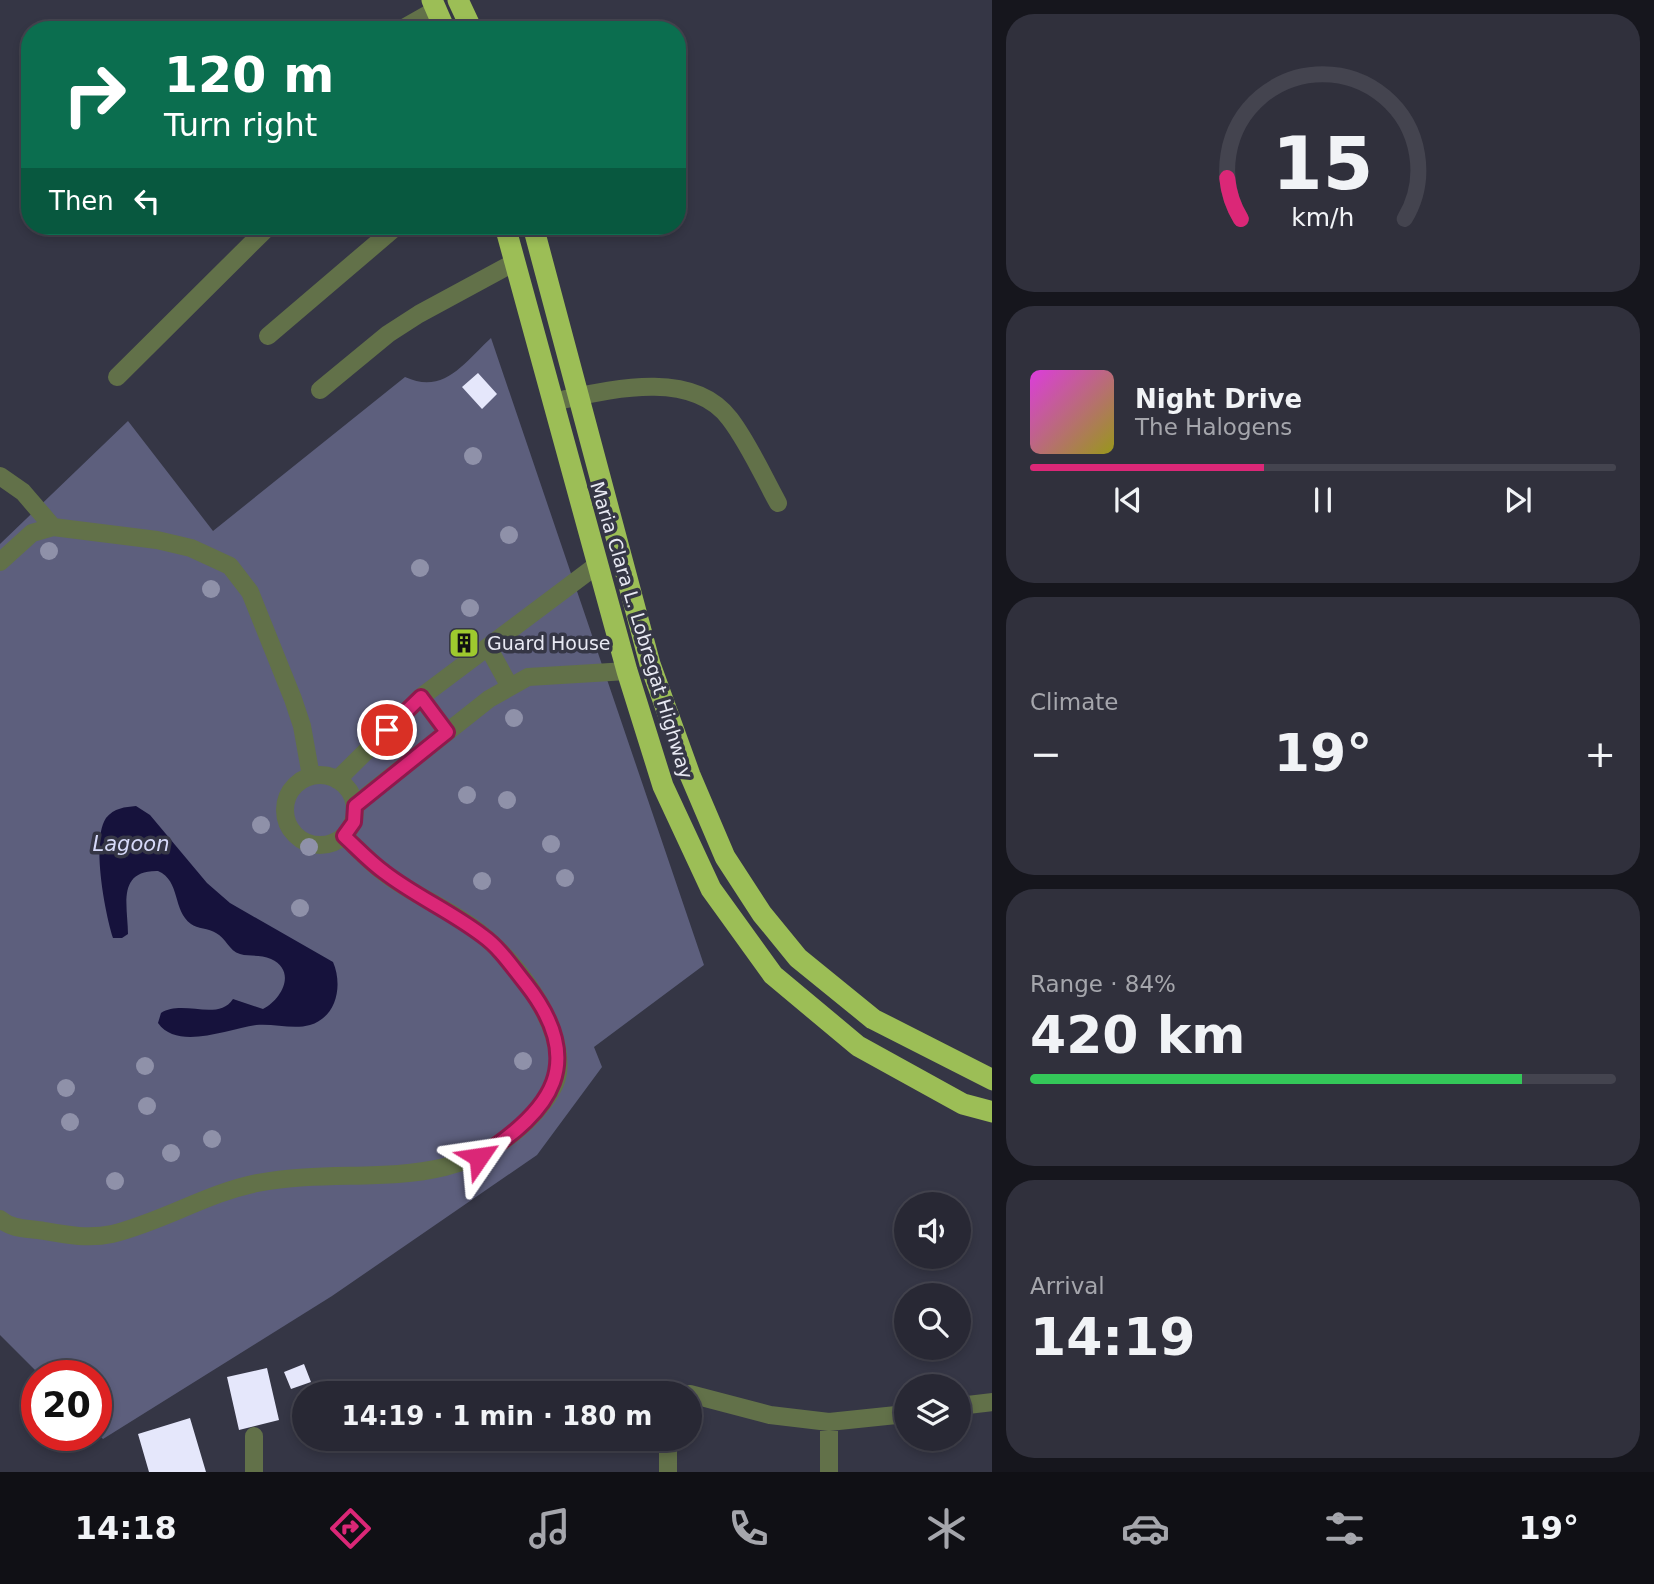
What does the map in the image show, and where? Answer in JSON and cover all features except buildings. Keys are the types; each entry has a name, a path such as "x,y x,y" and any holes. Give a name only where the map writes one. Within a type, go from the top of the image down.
{"highway":[{"path":"458,0 467,21"},
{"path":"435,4 442,21"},
{"name":"Maria Clara L. Lobregat Highway","path":"508,235 627,671 663,786 711,889 773,975 858,1046 963,1104 992,1112"},
{"name":"Maria Clara L. Lobregat Highway","path":"535,235 650,664 690,775 725,857 762,914 798,958 873,1019 992,1080"},
{"path":"663,786 690,775"},
{"path":"858,1046 873,1019"}],"street":[{"path":"412,21 435,4"},
{"path":"117,377 260,235"},
{"path":"268,336 386,235"},
{"path":"320,390 388,334 419,314 515,262"},
{"path":"552,402 638,388 676,389 706,396 729,418 778,503"},
{"path":"0,476 23,492 53,527"},
{"path":"0,562 32,533 53,527 157,540 191,548 230,566 250,592 293,699 302,726 312,776"},
{"path":"337,779 421,697 597,565"},
{"path":"488,647 510,687"},
{"path":"355,806 489,699 528,677 627,671"},
{"path":"421,697 447,732"},
{"path":"325,775 337,779 349,790 355,806 354,822 336,842 317,846 299,838 288,823 286,803 289,794 295,786 312,776 325,775"},
{"path":"0,1219 9,1227 72,1237 111,1234 254,1184 317,1176 439,1171 479,1157 513,1135 534,1113 549,1094 558,1073 556,1044 543,1006 486,937 384,873 344,836"},
{"path":"702,1397 770,1415 829,1422 894,1415"},
{"path":"971,1405 992,1402"},
{"path":"829,1422 829,1472"},
{"path":"254,1436 254,1472"},
{"path":"668,1451 668,1472"}],"shaded area":[{"path":"491,338 704,965 594,1047 602,1067 537,1155 332,1296 112,1433 112,1360 25,1360 0,1335 0,544 128,421 213,531 405,377 419,382 431,382 452,374"}],"water":[{"name":"Lagoon","path":"136,806 150,815 207,883 230,903 333,962 337,990 332,1008 326,1015 310,1025 256,1025 190,1037 178,1036 158,1023 161,1013 170,1009 219,1009 227,1006 233,999 263,1009 281,992 285,977 279,964 271,959 236,952 216,933 191,924 181,911 174,888 158,871 145,872 130,883 126,902 128,934 122,938 113,938 101,877 102,828 106,818 113,812"}],"place":[{"name":"Guard House","path":"464,643"}],"route":[{"path":"387,730 421,697 447,732 355,806 354,822 344,836 384,873 486,937 543,1006 556,1044 558,1073 549,1094 513,1135 479,1157"}]}
